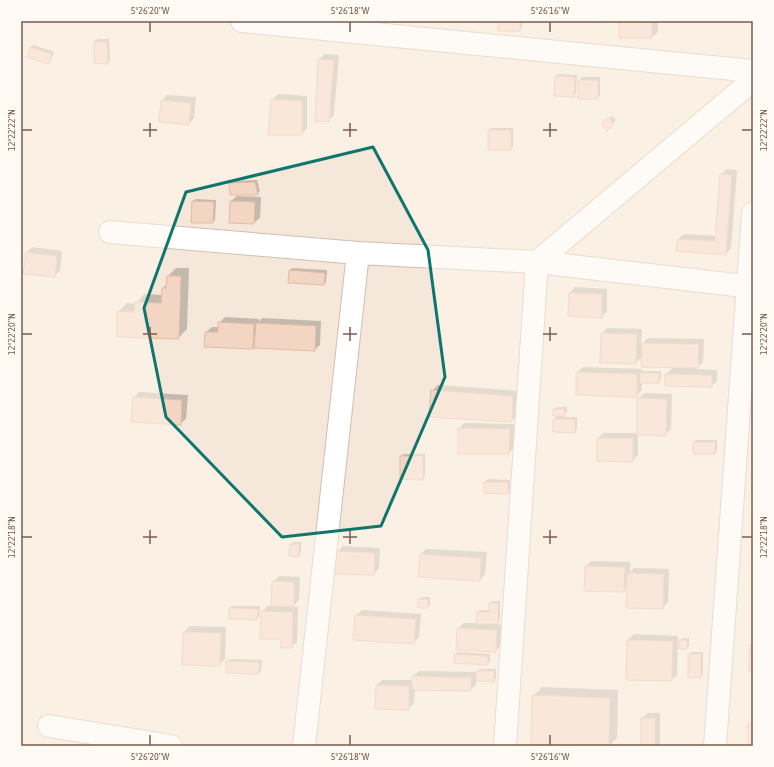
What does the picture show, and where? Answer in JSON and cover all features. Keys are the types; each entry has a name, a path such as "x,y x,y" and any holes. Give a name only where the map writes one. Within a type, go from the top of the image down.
{"street":[{"path":"242,21 753,71"},
{"path":"505,746 537,262 753,80"},
{"path":"715,746 750,287 753,213"},
{"path":"110,232 358,253 537,262 750,287"},
{"path":"304,746 358,253"},
{"path":"49,726 171,746"}],"highlighted area":[{"path":"373,147 428,250 445,377 381,526 282,537 166,417 144,308 186,192"}],"shaded area":[{"path":"21,21 753,21 753,746 21,746"}],"building":[{"path":"498,21 520,21 520,31 498,31"},
{"path":"619,21 652,21 652,38 619,38"},
{"path":"94,41 107,42 108,64 94,63"},
{"path":"30,47 52,54 49,64 27,57"},
{"path":"318,59 334,60 329,122 315,121"},
{"path":"555,76 575,77 574,97 554,96"},
{"path":"578,80 598,80 598,99 578,99"},
{"path":"271,99 302,101 302,135 268,135"},
{"path":"161,100 191,103 189,125 159,122"},
{"path":"609,117 614,124 607,131 601,124"},
{"path":"488,130 511,130 511,150 488,150"},
{"path":"720,174 732,175 726,255 676,251 678,239 715,241"},
{"path":"255,182 258,195 230,195 229,183"},
{"path":"192,201 214,202 213,223 191,223"},
{"path":"230,201 255,202 254,224 229,223"},
{"path":"26,252 57,256 55,277 23,274"},
{"path":"289,270 325,273 324,285 288,283"},
{"path":"167,276 181,276 179,339 117,337 117,311 134,312 135,302 161,303 162,288 166,288"},
{"path":"569,293 602,294 602,318 568,316"},
{"path":"218,322 254,324 253,349 204,347 205,332 218,332"},
{"path":"256,323 316,326 315,351 254,348"},
{"path":"601,333 637,334 636,364 600,363"},
{"path":"642,343 699,344 698,368 641,367"},
{"path":"576,372 637,374 637,397 576,395"},
{"path":"640,373 659,373 659,383 639,383"},
{"path":"665,374 712,375 712,387 665,386"},
{"path":"431,390 513,396 512,422 429,417"},
{"path":"133,397 182,400 181,425 131,422"},
{"path":"637,398 667,399 666,436 637,435"},
{"path":"553,409 565,409 565,416 553,416"},
{"path":"553,419 575,419 575,433 553,432"},
{"path":"458,428 510,429 509,454 458,454"},
{"path":"597,438 633,438 633,462 597,461"},
{"path":"693,442 715,442 715,454 693,454"},
{"path":"400,456 423,456 423,480 400,479"},
{"path":"484,482 508,482 508,494 484,493"},
{"path":"290,544 299,544 299,557 289,556"},
{"path":"336,551 375,553 374,575 335,574"},
{"path":"420,554 481,558 480,581 418,577"},
{"path":"585,566 625,567 624,592 584,591"},
{"path":"627,573 664,574 663,609 626,608"},
{"path":"272,581 294,582 294,607 271,606"},
{"path":"418,599 428,599 428,608 418,608"},
{"path":"489,603 498,603 498,624 476,624 477,612 489,612"},
{"path":"229,608 258,609 257,620 229,619"},
{"path":"261,611 293,612 292,648 281,648 281,639 260,639"},
{"path":"355,615 416,619 414,644 353,640"},
{"path":"457,628 497,630 496,652 456,650"},
{"path":"183,632 221,633 220,666 182,665"},
{"path":"627,640 673,641 672,681 626,680"},
{"path":"679,640 687,640 687,649 679,649"},
{"path":"750,644 753,644 753,671 749,671"},
{"path":"454,654 488,656 488,665 454,663"},
{"path":"688,654 701,654 701,678 688,677"},
{"path":"226,661 259,662 259,674 226,673"},
{"path":"476,671 494,671 494,682 476,681"},
{"path":"412,676 471,678 471,691 412,690"},
{"path":"376,685 409,686 409,710 375,709"},
{"path":"532,695 610,698 609,746 531,745"},
{"path":"641,718 655,718 655,746 641,746"},
{"path":"748,724 753,724 753,746 748,746"}]}
